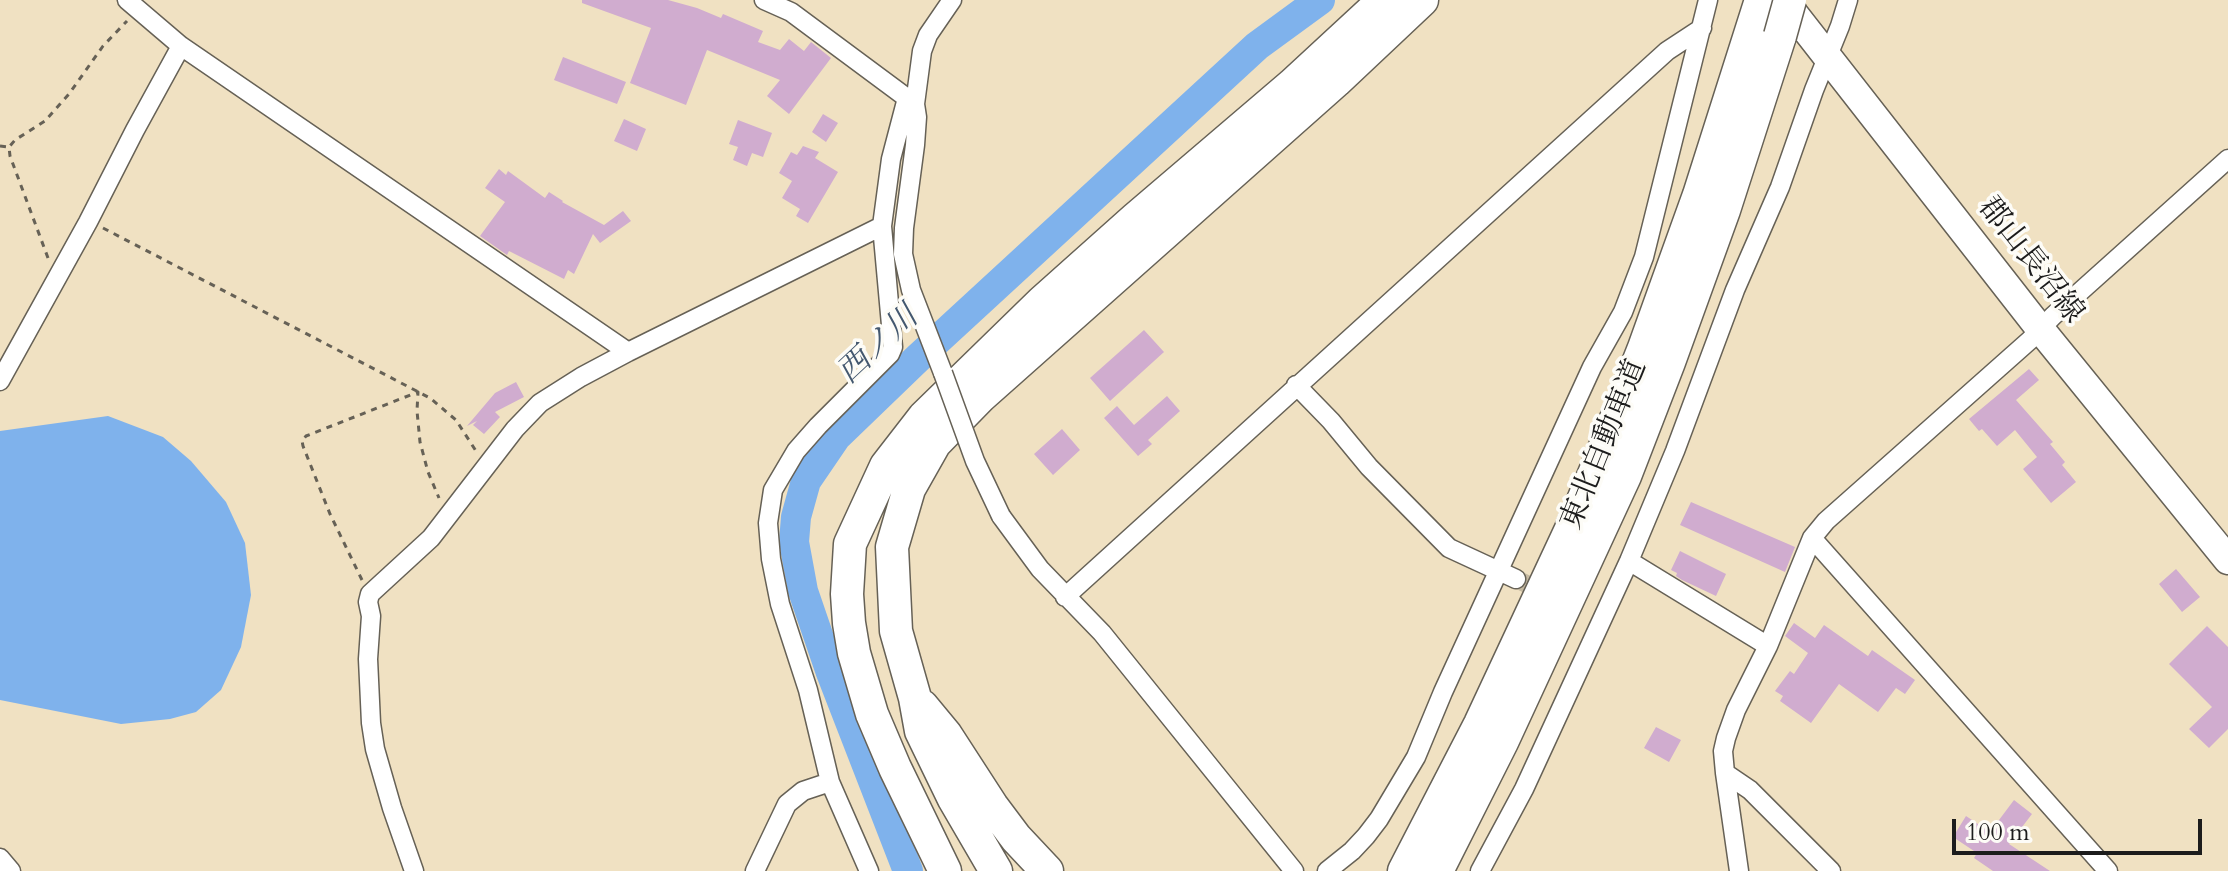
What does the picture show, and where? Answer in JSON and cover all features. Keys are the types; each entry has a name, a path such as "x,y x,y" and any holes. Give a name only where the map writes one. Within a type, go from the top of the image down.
{"highway":[{"path":"945,871 872,714 854,653 847,594 850,544 886,466 924,417 1042,302 1292,85 1384,0"},
{"path":"996,871 960,810 921,731 896,631 892,547 909,489 935,443 980,397 1324,92 1422,0"},
{"name":"東北自動車道","path":"1437,871 1502,742 1631,461 1724,210 1790,0"},
{"name":"東北自動車道","path":"1404,871 1480,724 1572,527 1644,348 1767,3"},
{"path":"861,517 864,614 877,669 914,762 956,842 975,871"},
{"path":"1381,871 1406,836 1467,717 1572,527"},
{"path":"915,698 946,735 1000,817 1047,871"},
{"path":"1449,871 1502,742"}],"main road":[{"name":"郡山長沼線","path":"1767,3 1828,59 2041,330 2228,560"}],"street":[{"path":"764,0 791,12 911,101 917,117 903,254 911,290 975,461 1001,516 1040,569 1102,633 1294,871"},
{"path":"869,871 830,782 808,690 780,604 768,523 773,490 796,451 890,354 893,347 882,226 891,159 911,101 928,35 952,0"},
{"path":"1327,871 1366,836 1416,757 1592,367 1623,312 1644,257 1708,0"},
{"path":"1480,871 1524,789 1629,561 1696,397 1735,290 1780,187 1848,0"},
{"path":"134,4 181,46 628,352"},
{"path":"1065,597 1667,51 1702,28"},
{"path":"0,381 181,46"},
{"path":"1739,871 1723,751 1731,722 1768,646 1812,538 1826,521 2228,159"},
{"path":"414,871 375,749 368,659 370,594 431,538 515,429 540,403 628,352 882,226"},
{"path":"1296,385 1369,467 1449,548 1516,579"},
{"path":"1812,538 2108,871"},
{"path":"1629,561 1768,646"},
{"path":"1585,611 1603,619"},
{"path":"1725,773 1750,790 1831,871"},
{"path":"755,871 787,804 803,791 830,782"},
{"path":"0,858 11,871"}],"path":[{"path":"62,269 47,255 9,147 45,121 69,94 134,4"},
{"path":"0,146 9,147"},
{"path":"89,220 430,398 456,420 487,468"},
{"path":"418,392 417,411 424,459 449,515"},
{"path":"370,594 330,514 302,441 310,433 418,392"}],"water":[{"path":"108,416 163,437 191,461 226,502 245,543 251,595 241,647 221,690 196,712 170,719 121,724 0,700 0,431"}],"building":[{"path":"582,0 668,0 721,18 723,14 763,31 758,42 780,50 789,39 804,51 811,42 831,58 789,114 767,96 780,80 707,50 686,105 630,83 651,28 582,3"},
{"path":"563,57 626,82 617,104 554,80"},
{"path":"823,114 838,123 826,142 812,132"},
{"path":"624,119 646,129 637,151 614,141"},
{"path":"738,120 772,133 763,157 752,153 747,166 733,160 738,147 729,144"},
{"path":"803,146 819,152 815,158 838,172 808,223 796,216 800,209 782,198 792,181 779,173 791,152 797,155"},
{"path":"499,169 506,175 508,171 545,198 549,192 604,225 623,211 631,221 600,243 593,234 574,274 568,270 564,279 509,251 507,255 480,236 505,202 485,188"},
{"path":"1144,330 1164,352 1110,401 1090,378"},
{"path":"2029,369 2039,380 2016,400 2053,442 2050,444 2065,462 2062,465 2076,482 2051,503 2023,469 2037,457 2015,430 1997,446 1969,419"},
{"path":"516,382 524,397 495,412 500,417 484,434 473,425 477,421 467,426 495,393"},
{"path":"1167,396 1180,411 1148,440 1152,444 1138,456 1104,418 1117,406 1134,425"},
{"path":"1062,429 1080,450 1053,475 1034,454"},
{"path":"1691,502 1795,547 1785,572 1680,525"},
{"path":"1680,551 1726,574 1716,596 1682,580 1671,570"},
{"path":"2176,569 2200,597 2182,612 2159,584"},
{"path":"1794,623 1815,638 1824,625 1868,656 1872,650 1915,680 1905,694 1896,688 1878,712 1839,684 1811,723 1780,701 1783,696 1775,691 1790,671 1794,674 1808,653 1785,636"},
{"path":"2207,626 2228,647 2228,729 2209,748 2189,729 2212,707 2169,664"},
{"path":"1656,727 1681,740 1669,762 1644,748"},
{"path":"2014,800 2032,814 2009,844 2050,871 1993,871 1974,858 1977,853 1953,837 1966,816 1990,832"}],"waterway":[{"name":"西ノ川","path":"908,871 830,670 803,591 794,542 796,517 806,481 836,437 918,358 1257,46 1320,0"}],"tunnel":[{"path":"1516,579 1585,611"}]}
